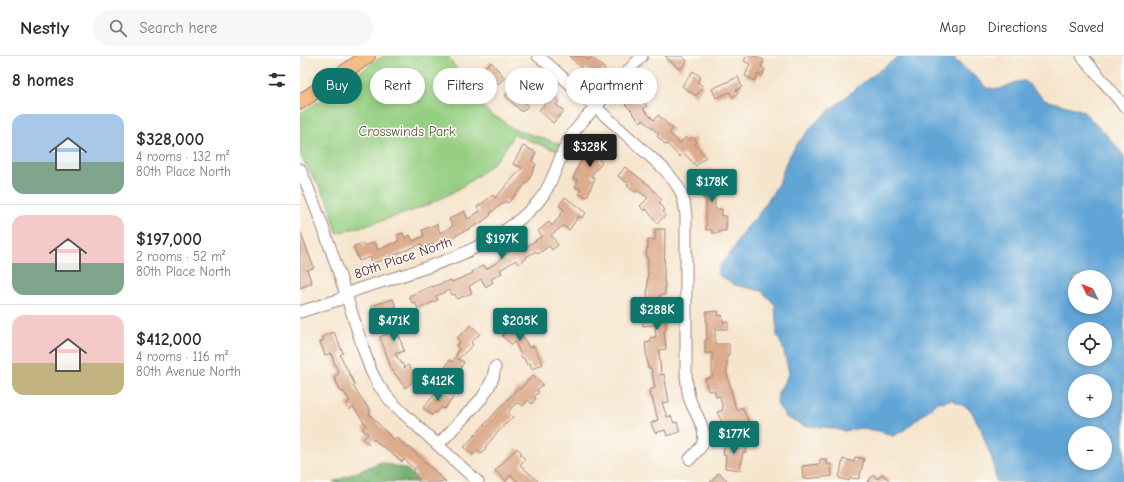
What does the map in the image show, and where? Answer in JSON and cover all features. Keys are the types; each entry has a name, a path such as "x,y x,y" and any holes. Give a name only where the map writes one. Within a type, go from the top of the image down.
{"main road":[{"path":"300,102 368,56"}],"street":[{"path":"538,56 664,169 676,182 681,191 685,203 686,216 687,385 690,399 704,436 702,445 690,459"},
{"name":"80th Place North","path":"300,312 338,299 353,291 455,257 486,242 508,228 525,215 538,201 548,186 571,136 584,119 642,56"},
{"path":"1082,56 1124,106"},
{"path":"300,169 316,208 371,371 390,400 402,413 478,482"},
{"path":"438,445 482,398 493,378 495,367"}],"green space":[{"name":"Crosswinds Park","path":"383,56 448,56 456,68 433,68 433,104 479,104 493,116 502,120 511,128 560,144 557,151 513,134 502,153 485,170 451,194 412,211 337,233 328,201 300,155 300,114 314,104 362,104 362,71"},
{"path":"381,462 408,470 419,482 333,482"}],"water":[{"path":"899,56 954,56 955,60 987,88 1000,89 1016,82 1025,81 1045,100 1081,110 1106,134 1124,156 1124,482 996,482 993,461 981,429 970,409 952,400 938,402 903,431 893,436 879,431 861,428 844,431 825,427 804,426 786,417 777,404 778,393 789,373 783,348 777,335 775,305 762,291 735,285 717,274 720,266 734,248 743,232 758,215 772,194 780,180 786,162 797,144 816,122 864,82"}],"building":[{"path":"569,56 584,56 588,60 591,57 604,68 587,68 581,68"},
{"path":"665,56 682,56 687,61 680,70"},
{"path":"747,56 755,56 764,60 761,67 765,69 762,76 758,74 755,81 745,76 750,64 744,61"},
{"path":"491,62 496,68 484,68"},
{"path":"497,69 505,78 497,85"},
{"path":"693,71 701,77 697,82 703,86 696,96 682,86"},
{"path":"738,77 742,87 736,90 738,94 732,97 730,92 716,98 712,89"},
{"path":"514,104 527,104 528,106 522,112"},
{"path":"545,104 557,104 556,105 564,111 553,123 539,110"},
{"path":"625,104 645,104 647,106 643,109 654,120 658,115 673,129 669,133 680,143 686,137 689,141 693,137 697,142 695,144 706,157 696,166 684,153 680,157 657,136 659,134 643,120 641,122 632,113 633,112"},
{"path":"602,140 611,148 599,160 602,163 591,176 595,178 587,197 579,194 581,189 575,187 578,180 573,178 583,157 582,156 589,149 591,151"},
{"path":"523,146 536,152 532,162 536,164 529,180 508,203 506,201 490,213 491,215 482,222 453,237 423,248 421,244 372,264 370,257 359,261 354,246 363,243 364,246 375,242 378,250 399,241 397,235 403,233 405,238 410,235 413,241 424,236 422,230 437,224 440,233 453,226 449,219 464,211 468,219 480,211 477,207 493,195 495,198 522,168 513,164"},
{"path":"625,167 649,185 662,200 659,203 665,210 663,212 666,215 657,223 646,209 644,211 640,206 648,198 637,190 635,192 627,186 629,184 618,176"},
{"path":"712,169 718,195 715,196 715,209 722,209 722,216 726,216 726,231 720,231 720,233 712,233 712,230 706,230 706,198 704,199 697,173"},
{"path":"565,197 586,213 582,218 579,216 569,230 563,226 551,235 558,245 552,250 549,246 538,254 536,251 518,264 516,260 500,270 502,273 491,279 493,282 486,287 481,279 469,286 472,293 457,299 455,294 452,295 450,290 436,296 438,300 418,309 415,302 412,303 409,296 432,286 451,280 452,282 473,273 472,272 484,265 486,269 501,260 500,258 522,243 525,248 542,236 538,231 549,222 552,226 564,210 559,205"},
{"path":"655,229 665,229 665,295 660,295 661,318 665,318 666,330 664,331 666,349 659,350 661,375 664,374 669,402 662,403 667,417 671,416 674,423 677,422 680,432 667,436 665,430 655,433 651,423 658,420 652,397 650,397 649,390 655,388 651,368 648,368 645,343 651,342 650,338 656,337 655,325 643,326 643,317 646,317 645,304 647,304 647,248 648,240 655,240"},
{"path":"300,231 314,268 307,270 312,283 300,288"},
{"path":"393,299 398,313 396,313 398,319 394,321 404,351 395,354 405,368 408,365 418,378 405,388 390,367 380,337 389,333 385,319 382,320 379,313 374,315 371,306"},
{"path":"718,311 719,316 722,315 723,322 728,322 728,329 715,329 715,344 729,344 729,355 727,355 727,374 736,410 742,407 751,427 731,436 725,423 723,424 717,412 723,410 720,396 716,397 714,390 708,391 705,379 712,377 712,353 705,353 705,340 707,340 706,312"},
{"path":"508,315 526,330 522,334 529,348 534,346 543,364 532,369 530,363 527,365 524,358 522,358 515,342 512,345 502,336 505,332 498,327"},
{"path":"471,325 480,334 471,342 473,345 458,359 464,362 458,373 457,372 452,383 440,378 449,360 453,362 459,349 456,346 460,342 457,338"},
{"path":"334,332 343,353 340,355 355,385 353,386 371,412 369,414 394,440 397,438 408,448 409,447 446,482 419,482 415,478 417,475 413,471 415,469 404,459 402,462 374,439 369,444 363,439 368,434 362,429 366,425 353,407 349,410 346,404 350,401 343,391 341,392 334,377 339,373 331,353 325,355 320,342 324,340 322,337"},
{"path":"533,375 543,384 537,390 539,392 534,397 536,399 532,404 528,400 523,406 516,403 508,412 513,417 485,447 486,448 481,454 478,450 473,455 464,447 518,388 520,389"},
{"path":"444,390 453,398 444,409 442,407 437,413 435,412 432,415 423,408 437,392 440,394"},
{"path":"725,441 747,446 746,453 743,452 740,470 725,468 726,456 723,455"},
{"path":"517,448 525,459 520,465 539,482 518,482 511,475 506,481 495,471"},
{"path":"855,457 864,459 859,479 850,478 849,481 839,478 843,459 854,462"},
{"path":"820,459 826,459 826,464 831,464 832,476 803,479 802,466 820,464"},
{"path":"719,473 729,482 710,482"},
{"path":"882,474 891,482 867,482 874,475 878,479"}]}
